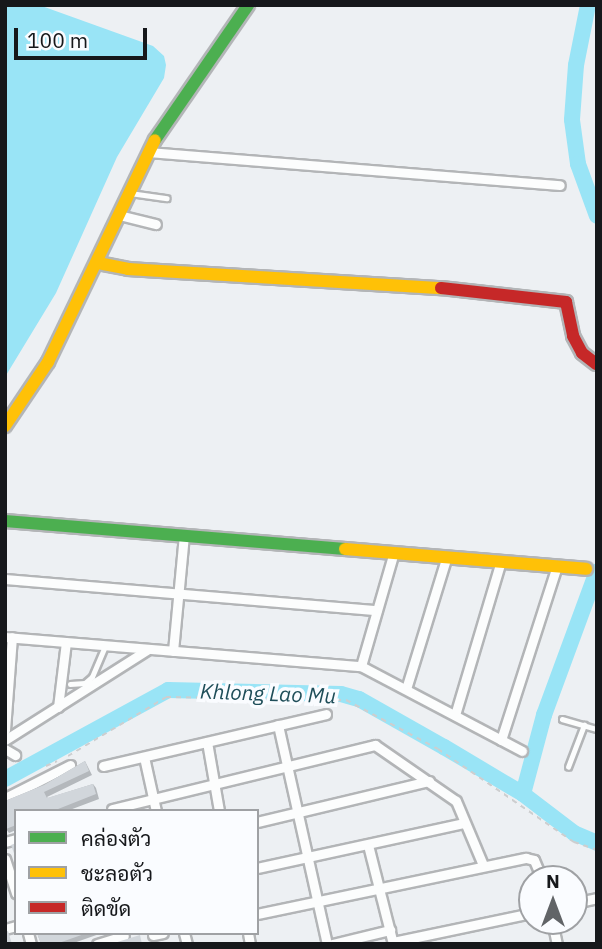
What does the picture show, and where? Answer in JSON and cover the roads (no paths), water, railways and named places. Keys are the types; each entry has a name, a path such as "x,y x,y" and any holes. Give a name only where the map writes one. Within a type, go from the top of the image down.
{"street":[{"path":"5,426 48,362 98,263 148,152 248,5"},
{"path":"148,152 560,185"},
{"path":"119,215 156,223"},
{"path":"98,263 128,269 465,290 566,302 573,336 582,353 596,364"},
{"path":"5,521 586,569"},
{"path":"173,651 184,536"},
{"path":"361,666 394,552"},
{"path":"406,689 447,556"},
{"path":"456,715 501,561"},
{"path":"501,740 557,566"},
{"path":"5,579 377,610"},
{"path":"5,730 8,637 361,666 522,751"},
{"path":"58,707 66,642"},
{"path":"5,740 147,650"},
{"path":"103,766 326,714"},
{"path":"278,725 307,858 330,944 390,930"},
{"path":"208,742 219,809"},
{"path":"111,809 215,786 375,745 456,801 463,823 483,865"},
{"path":"5,749 15,755"},
{"path":"144,757 155,809"},
{"path":"5,798 70,765"},
{"path":"259,822 429,781"},
{"path":"259,868 463,823"},
{"path":"368,845 393,943 518,916"},
{"path":"5,859 11,883"},
{"path":"259,914 483,865 534,860 536,865"},
{"path":"97,944 124,936"}],"lane":[{"path":"130,193 167,198"},
{"path":"70,684 85,683 92,677 105,646"},
{"path":"562,719 597,729"},
{"path":"568,767 584,725"}],"water":[{"path":"5,5 39,5 153,46 164,56 166,65 164,78 117,157 56,293 5,377"}],"waterway":[{"path":"588,5 576,65 572,120 578,164 597,216"},
{"path":"523,794 544,715 597,571"},
{"name":"Khlong Lao Mu","path":"5,779 168,690 341,694 359,699 444,747 523,794 574,833 597,843"}]}
